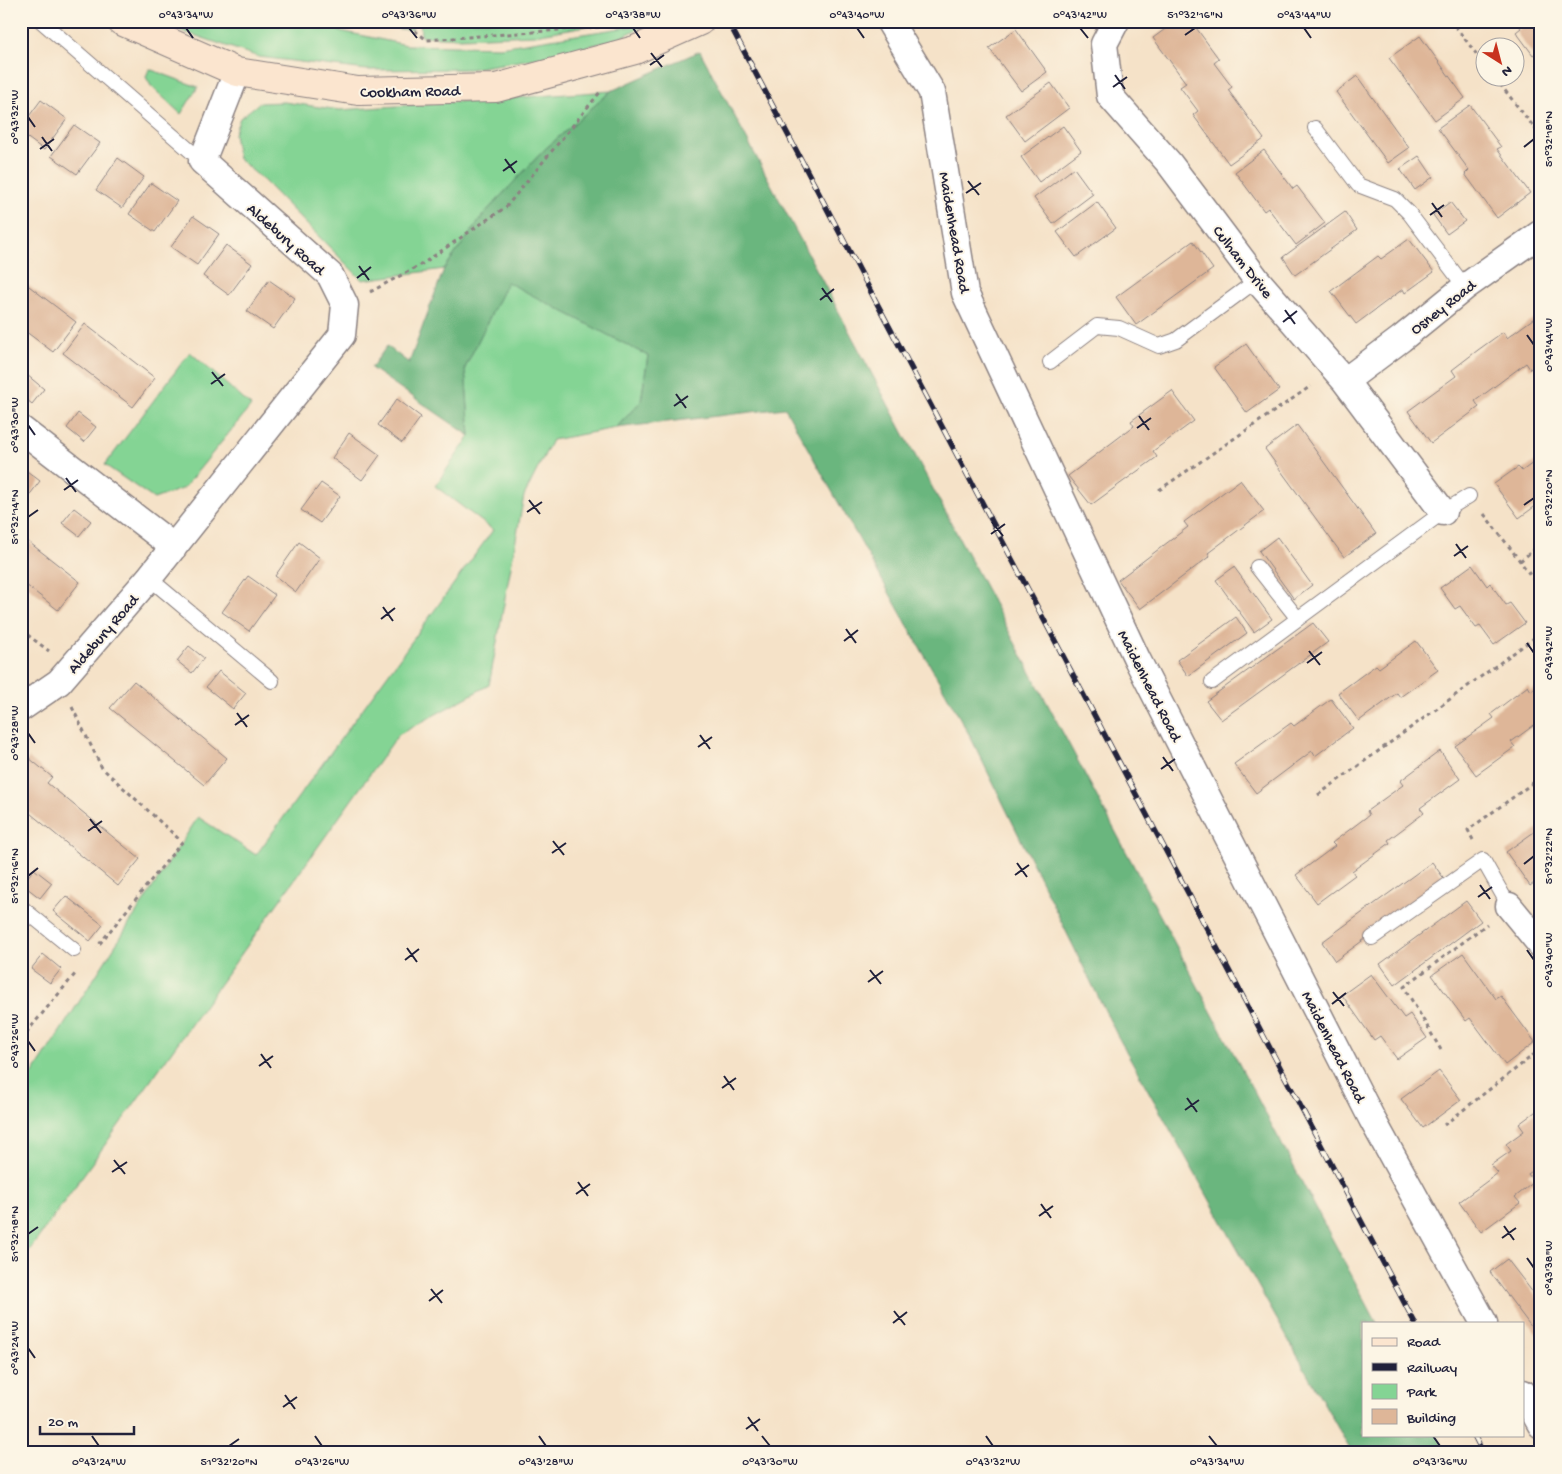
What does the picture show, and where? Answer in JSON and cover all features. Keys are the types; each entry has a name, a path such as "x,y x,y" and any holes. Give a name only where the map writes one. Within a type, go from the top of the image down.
{"main road":[{"name":"Cookham Road","path":"121,21 237,72 358,91 496,88 635,50 700,21"}],"street":[{"name":"Maidenhead Road","path":"889,21 932,92 965,292 1136,658 1372,1118 1483,1322"},
{"name":"Culham Drive","path":"1116,21 1104,44 1110,96 1169,162 1257,280 1339,374 1443,512"},
{"path":"202,161 237,72"},
{"name":"Aldebury Road","path":"21,708 59,682 149,578 342,335 345,305 330,275 202,161"},
{"name":"Osney Road","path":"1339,374 1401,339 1465,287 1541,233"},
{"path":"21,429 174,547"},
{"path":"1509,906 1539,940"},
{"path":"1524,1396 1541,1425"}],"lane":[{"path":"41,21 202,161"},
{"path":"1315,128 1358,185 1395,199 1409,212 1465,287"},
{"path":"1050,362 1097,326 1119,328 1159,346 1176,340 1257,280"},
{"path":"1212,682 1443,512 1469,496"},
{"path":"1258,568 1298,619"},
{"path":"149,578 272,681"},
{"path":"1372,938 1483,860 1509,906"},
{"path":"21,907 74,950"}],"path":[{"path":"402,21 428,40 618,25 635,50"},
{"path":"1455,26 1474,51"},
{"path":"345,305 422,264 506,207 604,87"},
{"path":"1503,88 1541,136"},
{"path":"1159,490 1304,391 1339,374"},
{"path":"1469,496 1520,560 1541,590"},
{"path":"1520,560 1541,544"},
{"path":"1318,795 1541,633"},
{"path":"59,682 102,768 182,842 97,948"},
{"path":"1483,860 1468,830 1541,777"},
{"path":"1441,1050 1404,987 1509,906"},
{"path":"21,1039 78,971"},
{"path":"1444,1126 1541,1050"}],"green space":[{"path":"157,21 293,21 407,45 500,47 647,24 618,39 544,57 470,69 367,70 259,57"},
{"path":"381,21 410,21 413,30 369,26"},
{"path":"420,21 614,21 535,35 460,38 421,36"},
{"path":"700,51 1376,1322 1362,1322 1362,1436 1438,1436 1447,1453 1352,1453 1117,1035 970,736 785,408 616,428 641,401 648,356 507,282 465,368 470,436 371,368 387,346 409,363 444,269 484,214 544,150 611,91"},
{"path":"149,69 198,87 181,114 151,86 146,77"},
{"path":"611,91 544,150 484,214 444,269 362,280 263,180 238,158 234,134 240,118 259,103 284,102 340,110"},
{"path":"507,281 648,356 641,401 616,428 552,440 524,496 489,685 398,735 21,1262 21,1079 32,1075 198,817 256,855 493,530 435,486 470,436 465,368"},
{"path":"190,352 251,406 184,488 154,499 105,465"}],"building":[{"path":"1176,21 1191,21 1219,59 1214,63 1232,87 1228,90 1264,139 1229,164 1193,115 1198,111 1180,87 1186,83 1153,38"},
{"path":"1516,21 1541,21 1541,50 1533,55 1524,43 1524,38 1520,38 1516,32 1521,28"},
{"path":"1016,29 1047,72 1021,91 989,48"},
{"path":"1420,36 1465,98 1435,120 1389,58"},
{"path":"1357,76 1409,148 1388,163 1336,92"},
{"path":"1051,83 1069,108 1025,141 1006,115"},
{"path":"41,100 67,119 44,150 21,133 21,127"},
{"path":"1470,105 1501,147 1497,149 1530,193 1497,218 1465,174 1469,170 1438,128"},
{"path":"74,125 100,143 77,174 51,156"},
{"path":"1063,126 1081,151 1039,182 1021,157"},
{"path":"1264,150 1293,189 1297,186 1325,223 1296,245 1268,208 1264,211 1235,172"},
{"path":"1419,156 1433,177 1415,190 1400,169"},
{"path":"118,158 144,177 122,208 96,190"},
{"path":"1074,168 1093,194 1053,224 1034,198"},
{"path":"151,183 177,201 155,232 129,214"},
{"path":"1097,202 1116,228 1076,257 1057,232"},
{"path":"1450,202 1465,221 1447,234 1433,215"},
{"path":"1345,212 1357,230 1295,275 1283,257"},
{"path":"193,216 219,234 197,265 171,247"},
{"path":"1409,239 1434,272 1405,293 1403,289 1356,324 1331,291 1378,256 1381,259"},
{"path":"1193,241 1213,269 1136,325 1116,297"},
{"path":"226,245 252,264 229,295 203,276"},
{"path":"21,280 76,322 53,352 21,328"},
{"path":"269,280 295,298 273,329 247,311"},
{"path":"1541,313 1541,361 1530,369 1526,363 1475,401 1479,407 1431,443 1408,411 1456,376 1452,370 1478,350 1503,332 1507,338"},
{"path":"85,324 155,378 133,407 63,353"},
{"path":"1246,344 1279,390 1247,413 1214,367"},
{"path":"27,375 44,389 32,404 21,395 21,382"},
{"path":"1172,391 1194,421 1153,451 1157,457 1091,505 1068,476 1134,426 1131,421"},
{"path":"397,399 421,417 402,443 378,425"},
{"path":"78,413 96,427 84,442 67,428"},
{"path":"1297,425 1376,534 1344,557 1265,449"},
{"path":"349,433 380,455 362,480 332,458"},
{"path":"1541,457 1541,502 1519,518 1494,484 1518,467 1522,471"},
{"path":"23,468 40,481 28,497 21,491 21,470"},
{"path":"1240,480 1264,511 1208,553 1210,556 1140,609 1118,580 1188,527 1184,522"},
{"path":"321,483 340,496 320,523 301,510"},
{"path":"74,508 91,521 79,536 62,523"},
{"path":"21,536 80,582 58,610 21,581"},
{"path":"1277,537 1312,585 1294,599 1259,551"},
{"path":"299,542 320,558 296,592 275,576"},
{"path":"1472,565 1487,586 1490,583 1506,605 1510,603 1525,623 1494,645 1480,626 1476,628 1460,606 1455,609 1440,588"},
{"path":"1234,567 1272,619 1254,632 1216,580"},
{"path":"248,576 275,595 249,631 222,612"},
{"path":"1236,617 1247,633 1188,676 1177,660"},
{"path":"1313,623 1328,642 1221,720 1206,701"},
{"path":"1416,641 1438,670 1400,697 1397,693 1359,721 1338,693 1376,665 1379,668"},
{"path":"189,646 204,658 192,673 177,661"},
{"path":"219,671 246,693 233,709 206,687"},
{"path":"134,681 227,758 204,785 110,708"},
{"path":"1541,684 1541,720 1511,742 1515,747 1476,775 1455,746 1494,718 1491,714 1528,686 1531,691"},
{"path":"1331,699 1353,728 1315,756 1312,751 1256,793 1234,764 1291,723 1294,726"},
{"path":"1440,751 1460,779 1420,808 1424,813 1388,840 1390,843 1352,871 1355,875 1317,903 1296,875 1335,846 1332,843 1369,815 1367,811 1403,785 1400,781"},
{"path":"29,758 52,777 47,783 140,859 118,886 25,809 29,804 21,798 21,767"},
{"path":"1541,827 1541,878 1530,886 1506,852"},
{"path":"1432,862 1445,880 1335,961 1322,942"},
{"path":"34,869 52,883 40,898 22,884"},
{"path":"66,896 103,925 90,941 53,911"},
{"path":"1466,901 1481,921 1395,985 1380,964"},
{"path":"1463,953 1496,999 1501,996 1535,1042 1505,1065 1470,1018 1466,1021 1432,975"},
{"path":"43,954 61,969 50,983 31,969"},
{"path":"1371,974 1404,1018 1410,1014 1427,1038 1397,1059 1380,1036 1374,1040 1342,995"},
{"path":"1439,1071 1461,1100 1423,1128 1401,1099"},
{"path":"1539,1109 1541,1111 1541,1165 1528,1174 1534,1182 1515,1197 1520,1203 1481,1232 1459,1202 1498,1173 1491,1165 1511,1151 1506,1144 1524,1131 1519,1124"},
{"path":"1507,1259 1541,1303 1541,1340 1490,1272"}],"railway":[{"path":"728,21 1414,1322"},
{"path":"1474,1436 1483,1453"}]}
